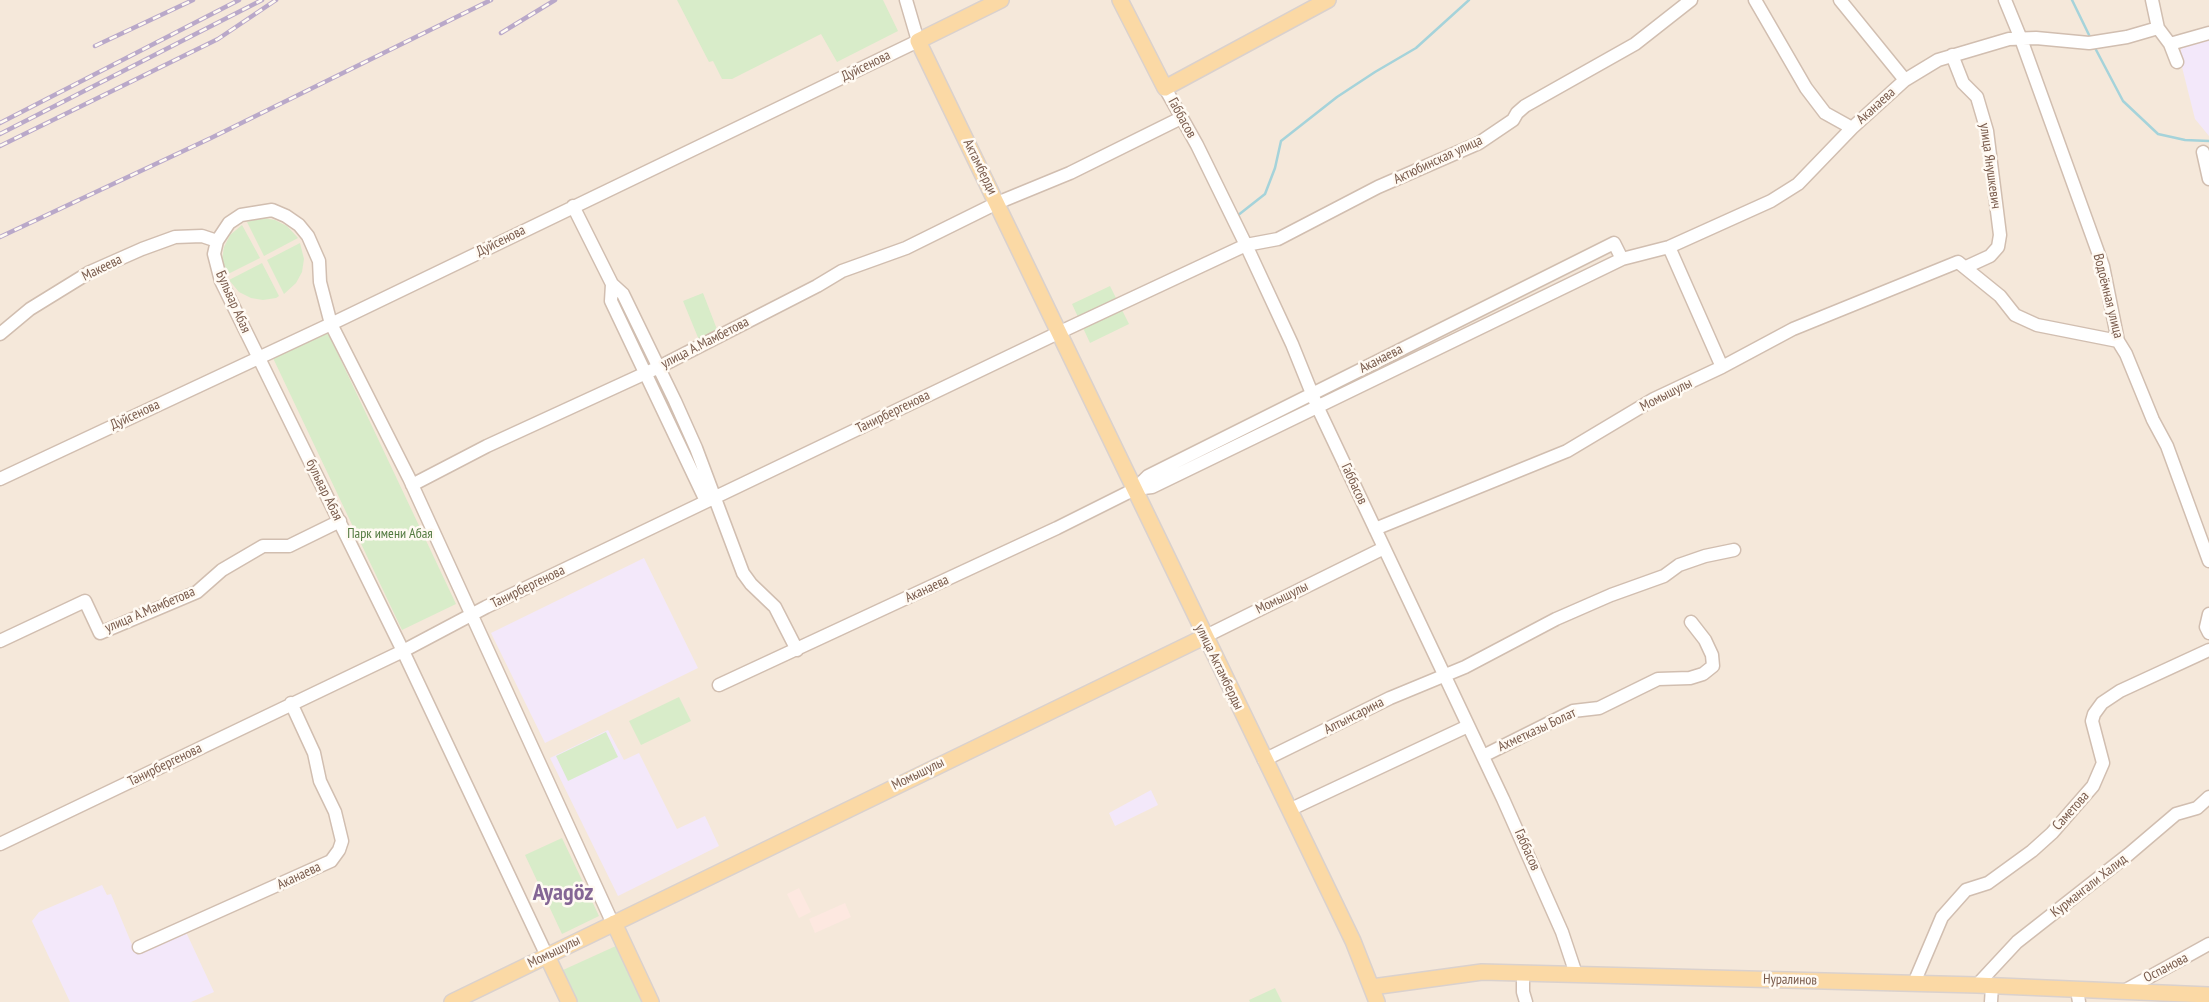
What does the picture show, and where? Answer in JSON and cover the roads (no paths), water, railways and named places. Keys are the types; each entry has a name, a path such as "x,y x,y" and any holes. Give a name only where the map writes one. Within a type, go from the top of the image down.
{"main road":[{"name":"Дуйсенова","path":"918,41 1001,0"},
{"name":"Габбасов","path":"1120,0 1165,88"},
{"path":"1165,88 1328,0"},
{"name":"Актамберди","path":"918,41 1058,333"},
{"name":"улица Актамберды","path":"1058,333 1353,941 1377,1002"},
{"name":"Момышулы","path":"452,1002 1204,637"},
{"path":"614,923 652,1002"},
{"path":"547,956 568,1002"},
{"name":"Нуралинов","path":"1372,987 1482,972 1914,983 1985,986 2078,996 2124,992 2209,996"}],"street":[{"name":"Актамберди","path":"906,0 918,41"},
{"name":"Актюбинская улица","path":"1058,333 1246,245 1278,239 1378,187 1479,143 1513,120 1517,113 1525,106 1635,44 1691,0"},
{"path":"1755,0 1806,88 1825,113 1852,128"},
{"path":"1840,0 1906,80"},
{"name":"Водоёмная улица","path":"2005,0 2021,39 2103,266 2118,341 2126,354 2153,420 2167,446 2209,561"},
{"path":"2152,0 2158,28 2170,44 2177,62"},
{"name":"Аканаева","path":"1315,400 1622,259 1670,247 1771,201 1798,184 1852,128 1906,80 1938,60 2009,39 2063,39 2094,42 2158,28"},
{"path":"2170,44 2209,33"},
{"name":"Дуйсенова","path":"0,479 258,356 331,324 918,41"},
{"name":"улица Янушкевич","path":"1952,55 1963,83 1976,97 1987,131 2000,235 1998,247 1990,256 1962,264"},
{"name":"Габбасов","path":"1165,88 1197,145 1292,344 1315,400 1547,896 1576,974"},
{"name":"улица А.Мамбетова","path":"412,485 487,446 659,367 818,286 842,271 906,248 997,203 1070,173 1181,118"},
{"path":"2203,152 2209,179"},
{"path":"573,206 612,284 623,294 659,367 696,448 710,499"},
{"path":"217,240 229,223 241,215 256,211 272,210 286,216 299,225 308,236 319,262 320,282 331,324 412,485 614,923"},
{"name":"Макеева","path":"0,334 30,309 90,272 142,249 175,237 202,236 217,240"},
{"name":"Бульвар Абая","path":"217,240 214,254 217,269 258,356"},
{"name":"Аканаева","path":"719,686 1057,528 1135,489 1152,487 1614,243 1622,259"},
{"path":"1670,247 1722,367"},
{"path":"1962,264 2000,296 2015,315 2037,325 2118,341"},
{"name":"Момышулы","path":"1375,529 1567,451 1654,400 1722,367 1793,329 1962,264"},
{"path":"612,284 611,302 645,373 710,499 743,573 751,584 775,607 797,650"},
{"name":"Танирбергенова","path":"0,844 403,650 472,616 486,607 1058,333"},
{"name":"бульвар Абая","path":"258,356 403,650 547,956"},
{"name":"улица А.Мамбетова","path":"0,641 85,601 100,633 197,592 222,570 263,546 289,546 340,521"},
{"name":"Момышулы","path":"1204,637 1384,548"},
{"name":"Алтынсарина","path":"1264,760 1390,698 1445,675 1565,615 1611,595 1664,576 1679,565 1705,556 1734,550"},
{"path":"2209,614 2206,627 2209,633"},
{"name":"Ахметказы Болат","path":"1483,756 1574,711 1599,708 1658,679 1690,678 1703,674 1713,666 1712,655 1705,640 1691,622"},
{"name":"Саметова","path":"1914,983 1942,917 1966,890 1988,883 2032,851 2059,826 2094,786 2103,763 2092,721 2094,714 2102,703 2120,691 2209,650"},
{"name":"Аканаева","path":"139,948 331,861 338,850 342,841 335,812 320,781 314,753 291,704"},
{"path":"1289,810 1468,726"},
{"name":"Курмангали Халид","path":"1985,986 2017,942 2129,854 2176,814 2197,808 2209,797"},
{"name":"Оспанова","path":"2124,992 2137,982 2152,977 2209,944"},
{"path":"1523,973 1523,992 1526,1002"},
{"path":"1985,986 1991,1002"}],"waterway":[{"path":"1237,216 1265,194 1275,168 1281,141 1337,97 1416,48 1469,0"},
{"path":"2072,0 2091,39"},
{"path":"2094,46 2123,101 2158,134 2185,140 2209,141"}],"railway":[{"path":"95,46 193,0"},
{"path":"0,123 239,0"},
{"path":"0,134 262,0"},
{"path":"0,146 218,39 276,0"},
{"path":"0,237 211,138 491,0"},
{"path":"501,33 555,0"}],"district":[{"name":"Ayagöz","path":"563,893"}],"park label":[{"name":"Парк имени Абая","path":"390,534"}]}
